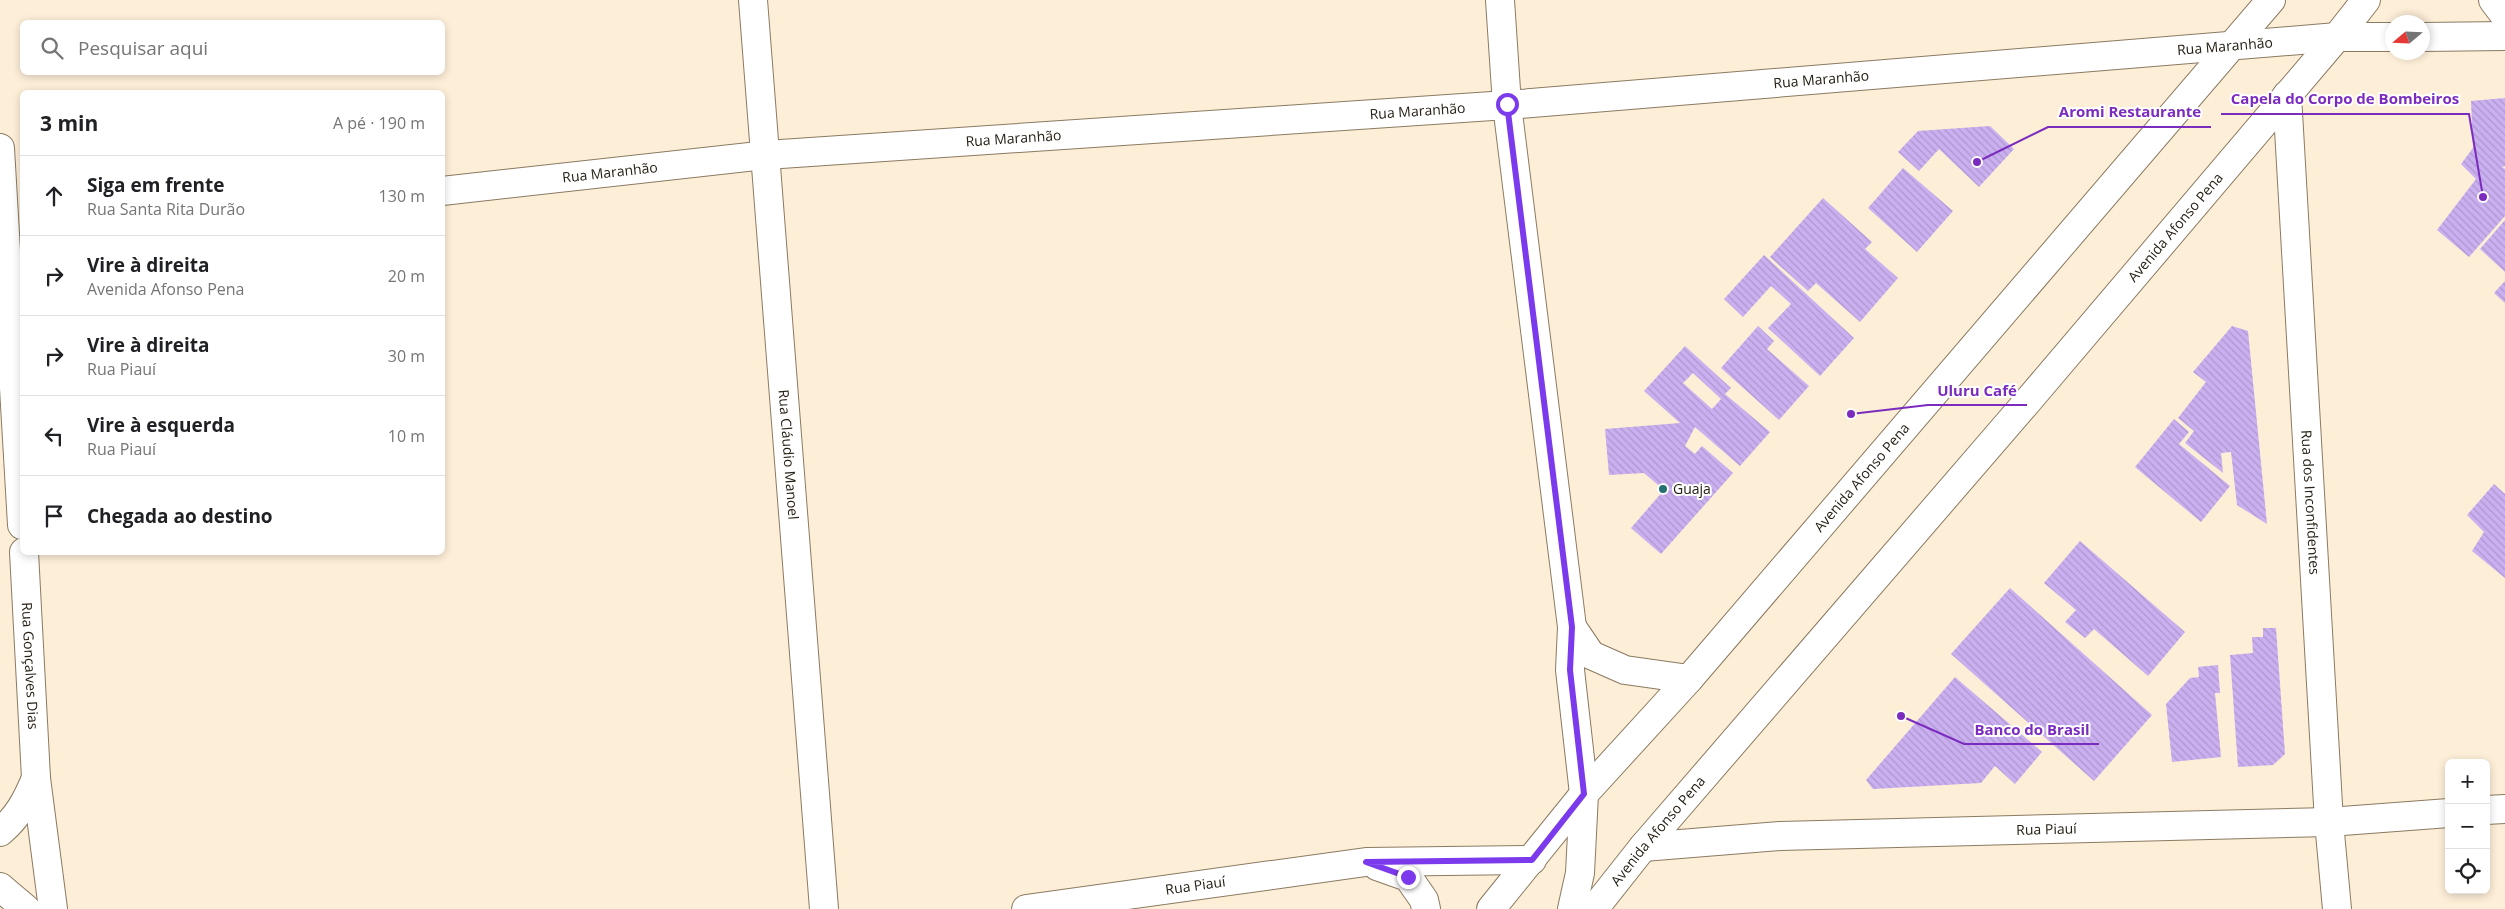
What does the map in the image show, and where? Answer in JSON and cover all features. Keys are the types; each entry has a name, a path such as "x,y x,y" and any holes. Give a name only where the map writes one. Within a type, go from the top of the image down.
{"street":[{"name":"Rua Cláudio Manoel","path":"752,0 766,155 824,909"},
{"path":"1500,0 1507,104 1572,627 1570,670 1584,794 1580,873 1572,909"},
{"name":"Avenida Afonso Pena","path":"1491,909 1584,794 1688,679 2271,0"},
{"name":"Avenida Afonso Pena","path":"1594,909 1643,847 2034,394 2337,37 2366,0"},
{"path":"2493,0 2505,16"},
{"path":"2430,36 2505,36"},
{"name":"Rua Maranhão","path":"445,191 766,155 1507,104 2337,37 2385,37"},
{"name":"Rua dos Inconfidentes","path":"2287,96 2329,822 2338,909"},
{"path":"0,148 10,240 20,478"},
{"name":"Rua Gonçalves Dias","path":"24,555 36,778 53,909"},
{"path":"1572,627 1591,656 1625,670 1688,679"},
{"name":"Rua Gonçalves Dias","path":"0,832 14,820 26,801 36,778"},
{"path":"2490,810 2505,809"},
{"name":"Rua Piauí","path":"1643,847 1780,836 2329,822 2445,813"},
{"name":"Rua Piauí","path":"1026,909 1366,862 1532,860"},
{"name":"Rua Piauí","path":"1366,862 1408,877 1424,900 1426,909"},
{"path":"0,888 26,909"}],"building":[{"path":"2505,98 2505,166 2502,167 2505,169 2505,216 2469,257 2437,230 2476,179 2461,164 2473,148 2471,101"},
{"path":"1990,126 2014,149 1979,187 1939,149 1919,171 1898,152 1918,131"},
{"path":"1903,168 1953,211 1917,252 1868,208"},
{"path":"1823,198 1872,242 1865,249 1898,278 1860,322 1816,283 1808,291 1770,257"},
{"path":"2505,220 2505,272 2480,249"},
{"path":"1764,255 1854,338 1820,376 1768,328 1791,304 1771,286 1743,317 1724,299"},
{"path":"2505,281 2505,303 2494,293"},
{"path":"1758,326 1774,341 1767,349 1809,386 1779,420 1721,368"},
{"path":"2232,326 2248,331 2267,524 2237,505 2231,452 2221,453 2223,473 2185,443 2194,431 2178,418 2206,382 2193,372"},
{"path":"1685,346 1731,388 1725,394 1770,432 1740,466 1695,427 1685,446 1695,454 1702,446 1733,473 1661,554 1631,528 1664,490 1644,473 1609,475 1605,429 1680,423 1644,391","holes":["1693,373 1721,399 1712,409 1683,383"]},
{"path":"2174,419 2189,432 2179,444 2230,486 2201,522 2135,467"},
{"path":"2494,484 2505,494 2505,578 2472,551 2484,532 2467,515"},
{"path":"2080,541 2185,632 2148,676 2094,629 2085,638 2065,622 2076,610 2044,583"},
{"path":"2010,588 2152,715 2094,781 1951,654"},
{"path":"2263,628 2276,628 2285,754 2273,765 2238,767 2230,655 2253,653 2252,637 2263,637"},
{"path":"2218,665 2220,693 2215,693 2221,757 2172,762 2166,704 2190,678 2199,677 2198,667"},
{"path":"1955,677 2042,752 2015,784 1995,766 1981,783 1873,789 1866,780"}],"place":[{"name":"Aromi Restaurante","path":"1977,162"},
{"name":"Capela do Corpo de Bombeiros","path":"2483,197"},
{"name":"Uluru Café","path":"1851,414"},
{"name":"Guaja","path":"1663,489"},
{"name":"Banco do Brasil","path":"1901,716"}],"route":[{"path":"1408,877 1366,862 1532,860 1584,794 1570,670 1572,627 1507,104"}]}
